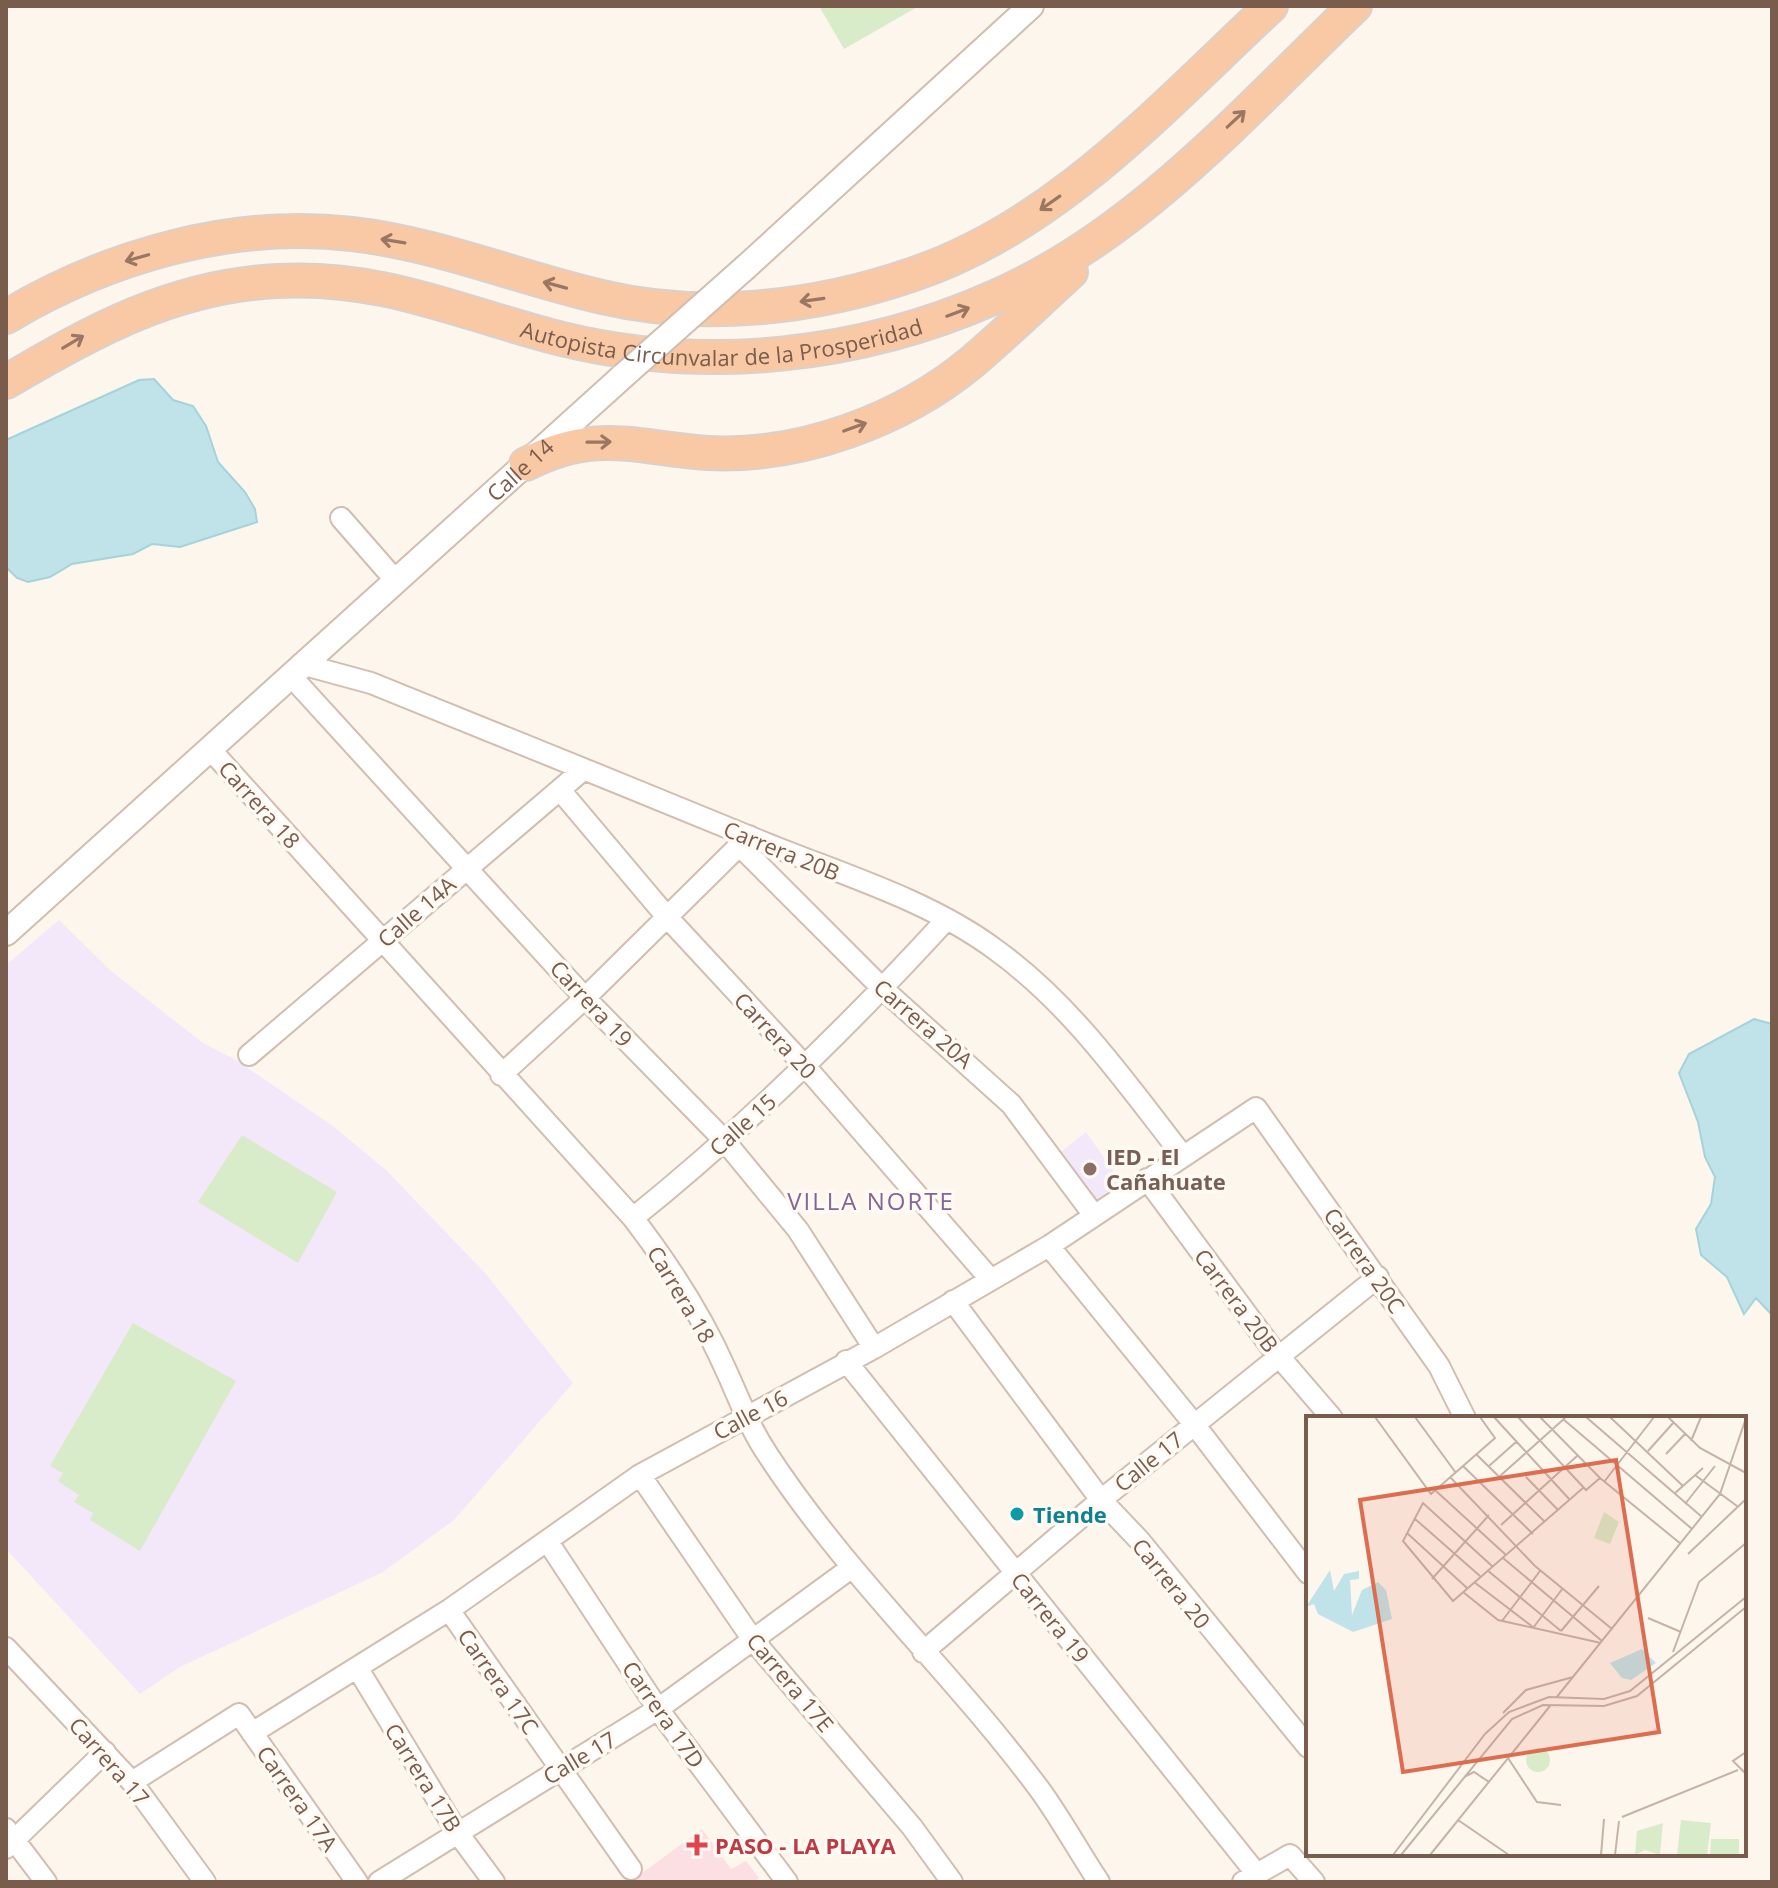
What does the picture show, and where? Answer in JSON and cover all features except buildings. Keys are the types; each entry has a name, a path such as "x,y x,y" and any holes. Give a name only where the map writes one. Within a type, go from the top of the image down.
{"highway":[{"name":"Autopista Circunvalar de la Prosperidad","path":"6,317 112,265 201,240 272,233 349,234 410,243 606,298 684,308 761,307 839,296 913,275 971,250 1051,203 1111,154 1271,6"},
{"name":"Autopista Circunvalar de la Prosperidad","path":"6,382 91,331 152,306 211,290 275,281 339,280 391,289 445,302 563,339 636,352 710,357 784,354 857,343 928,324 983,302 1063,262 1124,221 1355,6"},
{"path":"526,464 556,448 594,441 710,453 753,451 804,443 857,428 920,398 971,363 1179,172"}],"street":[{"name":"Calle 14","path":"6,933 1031,6"},
{"path":"341,518 396,581"},
{"name":"Carrera 20B","path":"295,670 371,683 584,769 745,841 946,920 995,949 1054,1000 1105,1054 1183,1156"},
{"name":"Carrera 19","path":"295,670 585,998 724,1140 798,1230 874,1348"},
{"name":"Carrera 18","path":"209,748 633,1218 664,1258 694,1309 725,1368 745,1418 768,1456 851,1568 1040,1790 1099,1882"},
{"name":"Calle 14A","path":"249,1055 584,769"},
{"name":"Carrera 20","path":"560,790 667,917 805,1066 991,1280"},
{"path":"501,1075 585,998 745,841"},
{"name":"Carrera 20A","path":"745,841 883,989 1011,1104 1093,1214"},
{"name":"Calle 15","path":"633,1218 805,1066 883,989 946,920"},
{"name":"Calle 16","path":"252,1733 449,1610 640,1475 874,1348 1049,1246 1256,1108"},
{"name":"Carrera 20C","path":"1256,1108 1439,1366 1464,1416"},
{"name":"Carrera 20B","path":"1147,1179 1278,1356 1330,1416"},
{"path":"1049,1246 1194,1424 1306,1570"},
{"name":"Calle 17","path":"923,1652 1101,1500 1378,1277"},
{"name":"Carrera 20","path":"953,1301 1101,1500 1140,1541 1242,1670 1306,1745"},
{"name":"Carrera 19","path":"846,1361 1017,1574 1249,1878"},
{"name":"Carrera 17E","path":"640,1475 753,1640 894,1804 952,1882"},
{"name":"Carrera 17D","path":"548,1542 658,1709 787,1882"},
{"name":"Calle 17","path":"379,1882 658,1709 851,1568"},
{"name":"Carrera 17C","path":"449,1610 631,1869"},
{"name":"Carrera 17","path":"6,1648 132,1782 205,1882"},
{"name":"Carrera 17B","path":"358,1669 457,1832 494,1882"},
{"name":"Carrera 17A","path":"132,1782 239,1714 357,1882"},
{"path":"46,1882 9,1839 105,1752"},
{"path":"1249,1878 1290,1855 1314,1882"}],"shaded area":[{"path":"59,920 111,971 203,1043 236,1060 334,1127 386,1170 485,1273 573,1383 454,1520 383,1572 180,1667 140,1694 6,1549 6,965"},
{"name":"IED - El Cañahuate","path":"1086,1132 1122,1183 1094,1205 1057,1155"},
{"name":"PASO - LA PLAYA","path":"702,1829 731,1869 746,1861 759,1878 754,1882 630,1882"}],"green space":[{"path":"819,6 919,6 844,49"},
{"path":"242,1135 337,1192 298,1263 198,1202"},
{"path":"133,1323 236,1381 140,1551 90,1520 93,1513 74,1502 79,1495 58,1481 63,1473 50,1466"}],"water":[{"path":"154,379 173,400 193,406 206,426 218,462 245,492 255,509 257,522 180,547 152,544 133,554 72,564 50,577 28,582 17,578 6,567 6,440 139,380"},
{"path":"1754,1019 1772,1024 1772,1315 1756,1298 1744,1314 1727,1277 1701,1255 1696,1229 1711,1204 1715,1177 1705,1157 1698,1122 1679,1073 1689,1054"}],"place":[{"name":"IED - El Cañahuate","path":"1090,1169"},
{"name":"Tiende","path":"1017,1514"},
{"name":"PASO - LA PLAYA","path":"697,1845"}],"district":[{"name":"VILLA NORTE","path":"871,1200"}]}
